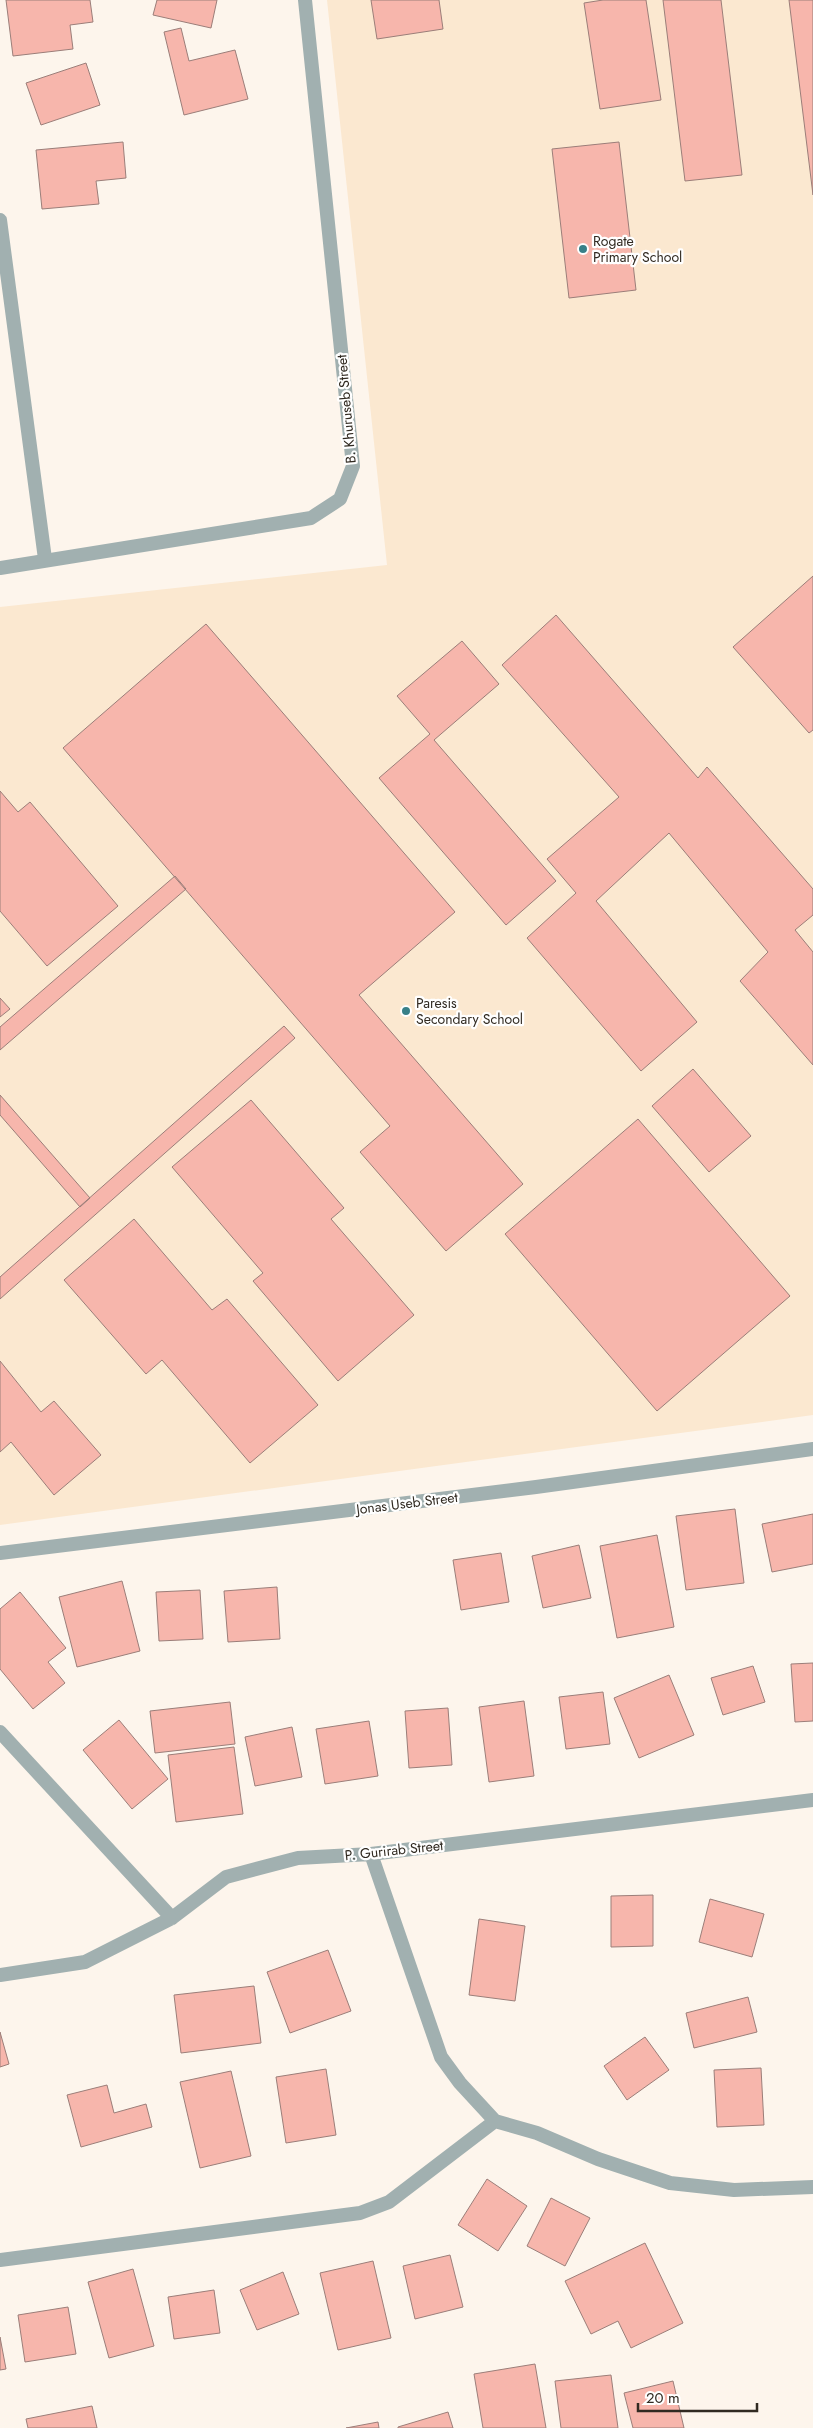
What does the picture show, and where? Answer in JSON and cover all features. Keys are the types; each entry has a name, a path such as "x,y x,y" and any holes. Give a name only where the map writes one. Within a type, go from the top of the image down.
{"street":[{"name":"B. Khuruseb Street","path":"0,568 45,559 311,518 340,499 353,466 305,0"},
{"path":"0,220 45,559"},
{"name":"Jonas Useb Street","path":"0,1553 536,1488 813,1449"},
{"path":"0,1732 172,1918"},
{"name":"P. Gurirab Street","path":"0,1975 85,1962 172,1918 226,1877 298,1858 371,1854 813,1800"},
{"path":"371,1854 441,2057 460,2083 495,2121 537,2133 598,2159 670,2182 734,2190 813,2187"},
{"path":"0,2260 360,2213 396,2198 495,2121"}],"shaded area":[{"name":"Paresis Secondary School","path":"327,0 813,0 813,1415 0,1525 0,607 387,565"}],"building":[{"path":"6,0 90,0 93,22 70,25 73,49 13,56"},
{"path":"157,0 217,0 211,28 153,15"},
{"path":"371,0 439,0 443,29 377,39"},
{"path":"603,0 646,0 661,100 600,109 584,3"},
{"path":"663,0 721,0 742,175 685,181"},
{"path":"789,0 813,0 813,195"},
{"path":"181,28 189,61 235,50 248,99 184,115 164,32"},
{"path":"86,63 100,105 41,125 26,83"},
{"path":"123,142 126,178 96,181 99,204 42,209 36,150"},
{"path":"619,142 636,290 569,298 552,149"},
{"path":"813,576 813,730 809,733 733,647"},
{"path":"556,615 698,778 707,767 813,889 813,915 795,930 813,952 813,1065 740,981 768,952 669,833 596,901 697,1022 641,1071 527,938 576,893 547,859 619,797 502,665"},
{"path":"206,624 455,912 359,995 523,1184 446,1251 360,1152 390,1126 63,748"},
{"path":"462,641 499,684 434,740 556,881 506,925 379,778 430,734 397,696"},
{"path":"0,791 18,812 30,802 118,906 47,966 0,911"},
{"path":"175,876 186,889 0,1050 0,1027"},
{"path":"0,998 10,1009 0,1017"},
{"path":"284,1026 295,1038 0,1299 0,1277"},
{"path":"693,1069 751,1136 709,1172 652,1106"},
{"path":"0,1095 90,1198 80,1207 0,1115"},
{"path":"251,1100 344,1208 331,1219 414,1315 338,1381 253,1281 263,1273 172,1167"},
{"path":"638,1119 790,1296 657,1411 505,1234"},
{"path":"134,1219 212,1310 227,1299 318,1405 250,1463 162,1360 146,1374 64,1280"},
{"path":"0,1361 41,1412 54,1401 101,1455 54,1495 11,1442 0,1452"},
{"path":"735,1509 744,1583 686,1590 676,1516"},
{"path":"813,1514 813,1564 772,1572 762,1524"},
{"path":"657,1535 674,1627 617,1638 600,1546"},
{"path":"579,1545 591,1598 543,1608 532,1556"},
{"path":"501,1553 509,1602 461,1610 453,1560"},
{"path":"122,1581 140,1651 77,1667 59,1597"},
{"path":"277,1587 280,1639 228,1642 224,1591"},
{"path":"200,1590 203,1639 159,1641 156,1592"},
{"path":"20,1592 66,1648 48,1662 65,1683 33,1709 0,1669 0,1609"},
{"path":"813,1663 813,1721 795,1722 791,1664"},
{"path":"753,1666 765,1702 723,1715 711,1678"},
{"path":"669,1675 694,1735 639,1758 614,1698"},
{"path":"603,1692 610,1744 566,1749 559,1697"},
{"path":"524,1701 534,1776 489,1782 479,1707"},
{"path":"230,1702 235,1744 155,1753 150,1711"},
{"path":"448,1708 452,1765 409,1768 405,1711"},
{"path":"119,1720 168,1779 132,1809 83,1750"},
{"path":"369,1721 378,1776 325,1784 316,1729"},
{"path":"292,1727 302,1777 255,1786 245,1737"},
{"path":"234,1747 243,1814 176,1822 168,1755"},
{"path":"653,1895 653,1946 611,1947 611,1896"},
{"path":"710,1899 764,1914 752,1957 699,1942"},
{"path":"479,1919 525,1926 515,2001 469,1995"},
{"path":"328,1950 351,2011 290,2033 267,1972"},
{"path":"254,1986 261,2043 181,2053 174,1995"},
{"path":"748,1997 757,2032 694,2048 686,2013"},
{"path":"0,2032 9,2064 0,2067"},
{"path":"645,2037 669,2070 627,2100 604,2066"},
{"path":"761,2068 764,2125 717,2127 714,2070"},
{"path":"326,2069 336,2135 286,2143 276,2077"},
{"path":"231,2071 251,2156 200,2168 180,2082"},
{"path":"107,2085 114,2113 146,2104 152,2127 81,2147 67,2095"},
{"path":"487,2179 527,2206 498,2251 458,2225"},
{"path":"551,2198 590,2218 565,2266 527,2246"},
{"path":"645,2243 683,2323 631,2348 618,2321 591,2334 565,2281"},
{"path":"450,2255 463,2307 415,2319 403,2266"},
{"path":"373,2261 391,2338 338,2350 320,2273"},
{"path":"133,2269 154,2346 109,2358 88,2282"},
{"path":"283,2272 299,2314 257,2330 240,2290"},
{"path":"214,2290 220,2333 174,2339 168,2297"},
{"path":"68,2307 76,2354 25,2362 18,2315"},
{"path":"0,2337 6,2369 0,2370"},
{"path":"535,2364 546,2428 483,2428 474,2374"},
{"path":"611,2375 618,2428 561,2428 555,2381"},
{"path":"673,2381 684,2428 633,2428 624,2393"},
{"path":"92,2406 97,2428 28,2428 26,2419"},
{"path":"448,2412 453,2428 398,2428 398,2427"},
{"path":"378,2422 379,2428 346,2428"}],"place":[{"name":"Rogate Primary School","path":"583,249"},
{"name":"Paresis Secondary School","path":"406,1011"}]}
